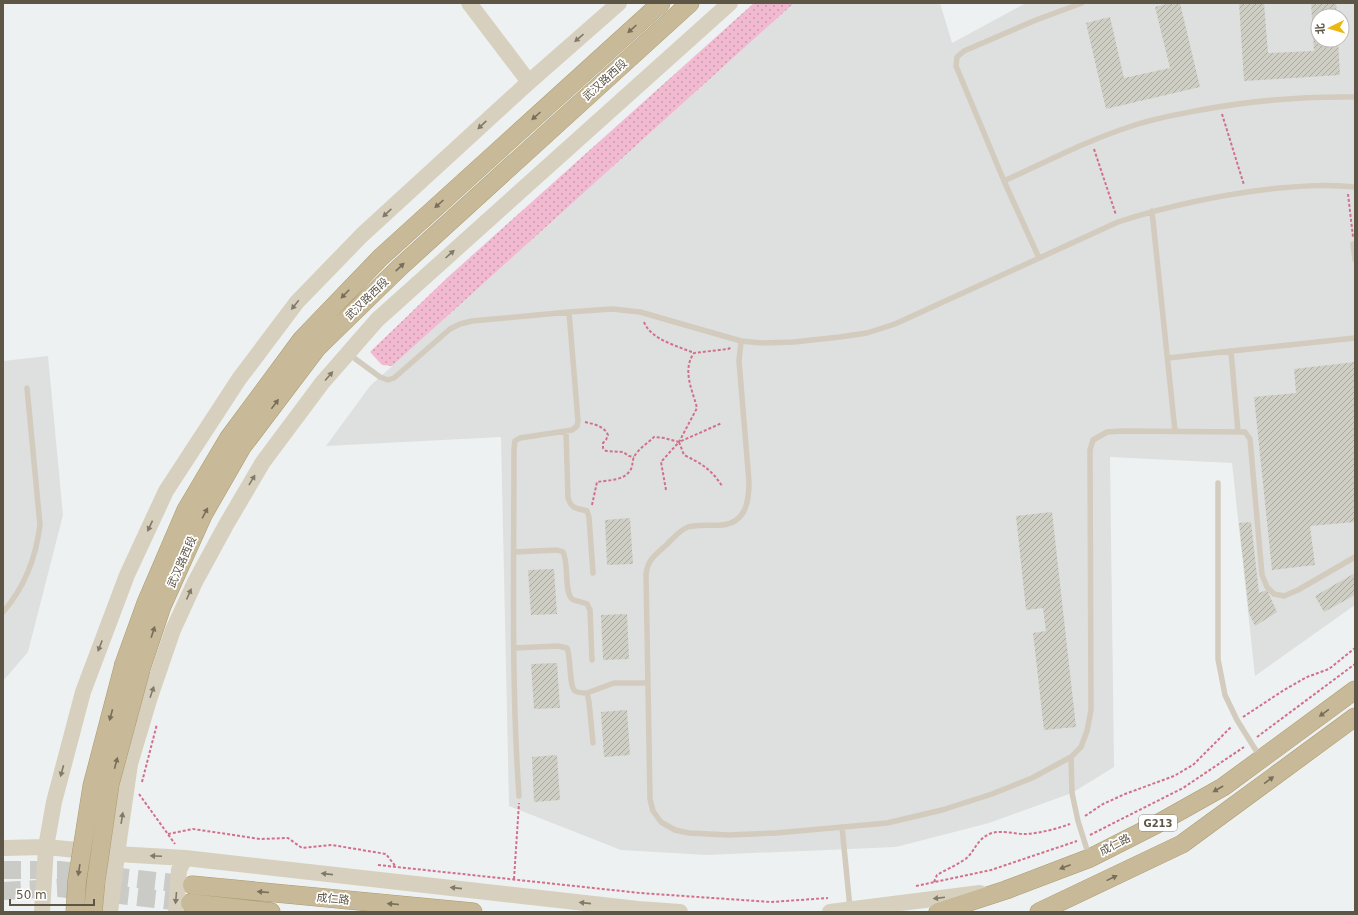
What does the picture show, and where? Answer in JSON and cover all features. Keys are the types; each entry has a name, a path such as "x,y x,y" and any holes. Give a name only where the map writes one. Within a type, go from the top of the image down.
{"highway":[{"name":"武汉路西段","path":"133,667 146,603 186,510 228,439 302,339 380,257 661,3"},
{"name":"武汉路西段","path":"133,667 203,515 242,447 317,348 399,268 690,3"},
{"path":"75,912 77,881 92,786 133,667"},
{"path":"93,912 96,880 110,784 133,667"},
{"name":"成仁路","path":"938,912 1006,890 1090,858 1157,824 1223,786 1355,690"},
{"name":"G213","path":"1039,912 1182,844 1355,717"},
{"path":"186,900 271,912"},
{"name":"成仁路","path":"186,900 473,912"}],"main road":[{"path":"469,3 529,82"},
{"path":"42,912 46,847 54,802 83,692 127,575 166,491 239,379 297,302 362,235 529,82 619,3"},
{"path":"110,912 130,764 150,697 173,630 194,582 263,462 322,383 377,320 730,3"},
{"path":"3,848 46,847 117,854 184,851 638,909 680,912"},
{"path":"184,851 179,870 186,900"},
{"path":"830,912 849,903 1006,890"}],"lane":[{"path":"1039,258 1004,181 958,72 956,66 957,57 964,51 1021,26 1082,3"},
{"path":"1004,181 1091,141 1134,125 1172,115 1220,106 1290,98 1355,97"},
{"path":"348,354 380,377 388,380 394,378 450,329 460,324 472,321 612,309 640,312 741,341 762,343 794,342 867,333 895,324 1118,222 1152,211 1198,200 1246,192 1307,186 1355,187"},
{"path":"1152,211 1176,431"},
{"path":"1353,244 1355,260"},
{"path":"519,796 515,745 515,441 520,438 572,430 577,426 578,421 569,312"},
{"path":"1168,358 1355,338"},
{"path":"741,341 739,361 749,482 749,499 745,510 736,520 725,524 687,528 653,557 647,565 645,582 650,799 653,811 661,822 675,830 689,833 729,835 842,828 887,822 942,810 992,794 1032,778 1071,758 1080,747 1087,731 1091,710 1090,450 1093,440 1107,432 1245,432 1250,439 1262,575 1267,587 1274,594 1284,596 1298,590 1355,558"},
{"path":"1231,351 1238,432"},
{"path":"3,612 14,599 26,576 37,544 40,526 27,388"},
{"path":"566,431 568,498 570,505 587,511 589,517 593,573"},
{"path":"1218,483 1218,659 1225,695 1237,720 1262,758"},
{"path":"514,552 557,550 564,552 567,558 568,593 572,600 587,604 590,610 592,660"},
{"path":"514,648 558,646 567,648 569,654 571,687 575,691 587,694 614,683 647,683"},
{"path":"587,694 593,743"},
{"path":"1071,758 1072,793 1078,821 1090,858"},
{"path":"842,828 849,903"}],"path":[{"path":"1220,106 1246,192"},
{"path":"1091,141 1118,222"},
{"path":"1347,186 1353,244"},
{"path":"640,312 646,327 660,338 694,353 728,349 741,341"},
{"path":"666,490 661,462 679,442 697,408 688,372 689,360 694,353"},
{"path":"578,421 595,424 606,430 608,435 606,440 603,442 603,448 606,451 623,452 634,457"},
{"path":"587,511 592,504 597,482 621,478 628,474 632,467 634,457 641,448 654,437 679,442 722,423"},
{"path":"679,442 684,455 698,462 715,475 722,486"},
{"path":"934,882 936,875 964,860 972,853 979,840 992,833 1004,832 1025,834 1057,829 1078,821 1103,804 1125,794 1174,776 1193,765 1237,720 1307,677 1329,669 1355,648"},
{"path":"915,887 991,870 1084,838 1182,788 1252,741 1355,664"},
{"path":"141,786 159,718"},
{"path":"139,793 174,844 184,851"},
{"path":"514,879 519,796"},
{"path":"168,834 193,829 260,839 288,838 302,848 332,845 386,854 396,867"},
{"path":"372,864 640,893 771,902 849,903"}],"shaded area":[{"path":"754,3 794,3 392,366 382,365 370,352 448,277"},
{"path":"794,3 940,3 952,43 1026,3 1355,3 1355,605 1255,676 1232,463 1110,457 1114,767 1072,793 989,823 896,847 707,855 621,850 509,806 501,437 326,446 370,386"},
{"path":"48,356 63,515 28,652 3,681 3,361"}],"building":[{"path":"1171,3 1180,3 1200,87 1106,109 1086,23 1110,17 1124,78 1170,68 1155,7"},
{"path":"1239,3 1264,3 1268,53 1314,51 1314,48 1338,48 1340,75 1244,81"},
{"path":"1311,3 1336,3 1336,8 1311,8"},
{"path":"1355,362 1355,522 1310,526 1315,565 1272,570 1254,397 1296,393 1294,369"},
{"path":"1052,512 1076,727 1044,730 1033,633 1046,631 1043,608 1026,610 1016,516"},
{"path":"630,518 633,564 607,565 605,520"},
{"path":"1251,522 1259,593 1267,590 1277,612 1255,626 1249,613 1239,523"},
{"path":"554,569 557,614 531,615 528,570"},
{"path":"1355,573 1355,595 1324,612 1315,596"},
{"path":"627,614 629,659 603,660 601,615"},
{"path":"557,663 560,708 534,709 531,664"},
{"path":"627,710 630,755 604,757 601,712"},
{"path":"557,755 560,800 534,802 532,757"}],"tunnel":[{"path":"3,870 59,870 192,885"},
{"path":"3,891 59,888 190,903"}]}
